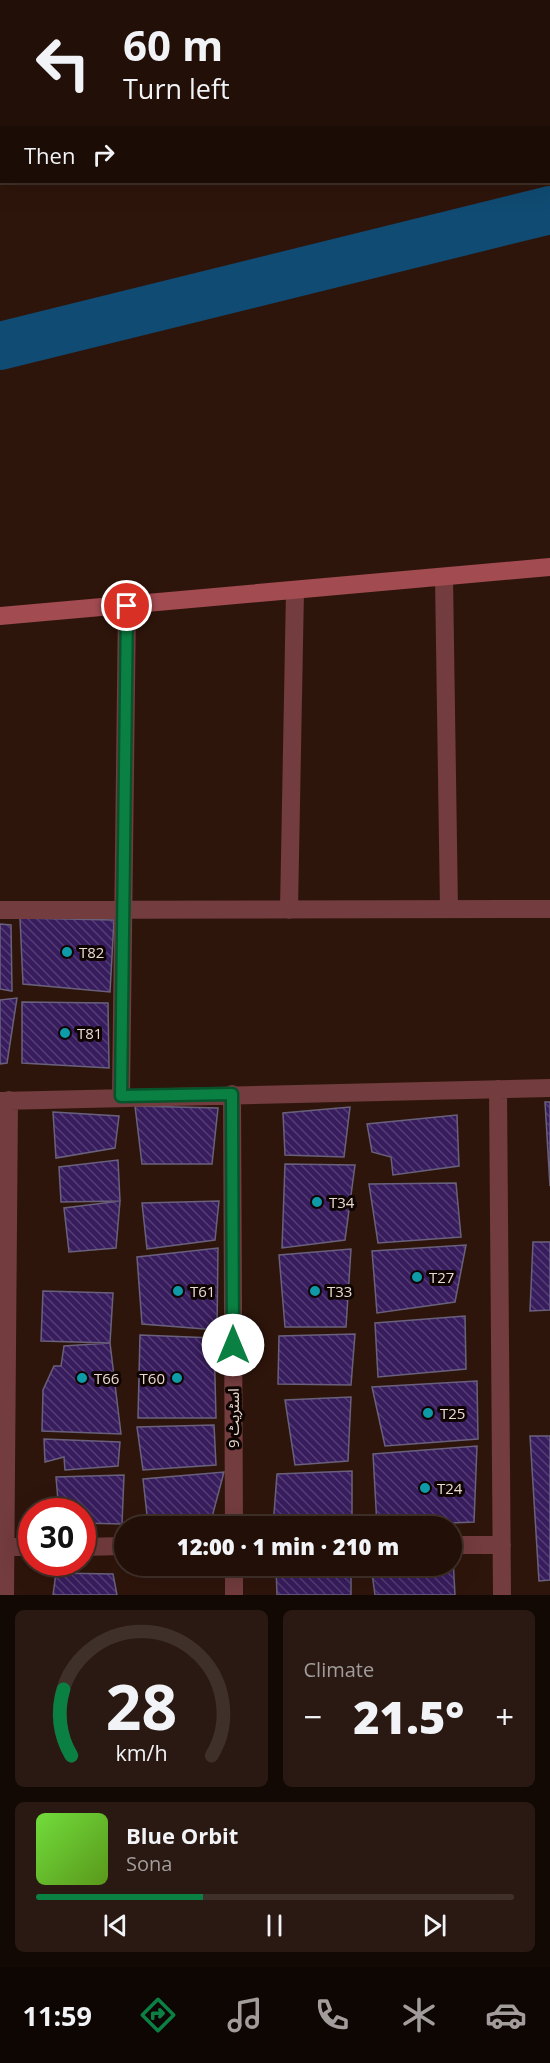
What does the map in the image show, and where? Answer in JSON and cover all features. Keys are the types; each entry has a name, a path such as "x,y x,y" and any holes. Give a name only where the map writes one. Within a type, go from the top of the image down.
{"street":[{"path":"0,616 550,567"},
{"path":"444,577 449,909"},
{"path":"289,910 296,590"},
{"path":"121,1096 127,606"},
{"path":"0,910 550,909"},
{"path":"5,1595 3,1547 4,1100 550,1088"},
{"path":"498,1089 502,1595"},
{"name":"اسٹریٹ 9","path":"232,1094 234,1516"},
{"path":"462,1545 502,1545"},
{"path":"96,1546 114,1546"},
{"path":"234,1576 234,1595"}],"building":[{"name":"T82","path":"20,918 114,920 110,992 23,984"},
{"path":"0,924 11,925 12,991 0,989"},
{"path":"17,998 7,1063 0,1064 0,1000"},
{"name":"T81","path":"22,1002 108,1003 109,1068 22,1063"},
{"path":"545,1102 550,1102 550,1186"},
{"path":"135,1106 218,1108 212,1164 142,1164"},
{"path":"350,1107 344,1157 285,1155 283,1113"},
{"path":"53,1112 119,1116 115,1148 56,1158"},
{"path":"457,1115 459,1166 393,1175 391,1157 372,1152 367,1124"},
{"path":"118,1160 120,1201 61,1202 59,1167"},
{"name":"T34","path":"285,1164 355,1165 345,1240 282,1248"},
{"path":"456,1183 461,1237 378,1243 369,1184"},
{"path":"120,1201 116,1248 69,1252 64,1208"},
{"path":"219,1201 215,1240 147,1249 142,1203"},
{"path":"533,1242 550,1242 550,1310 530,1311"},
{"name":"T27","path":"466,1245 455,1302 377,1313 372,1251"},
{"name":"T61","path":"218,1248 217,1330 142,1324 137,1257"},
{"name":"T33","path":"351,1249 346,1327 285,1327 279,1255"},
{"path":"43,1291 113,1293 110,1343 41,1341"},
{"path":"465,1316 466,1369 378,1377 375,1323"},
{"path":"355,1334 351,1385 278,1384 279,1336"},
{"name":"T60","path":"140,1335 214,1338 216,1418 138,1418"},
{"name":"T66","path":"110,1343 121,1434 42,1431 43,1390 54,1366 61,1366 64,1346"},
{"name":"T25","path":"477,1381 478,1439 385,1446 372,1387"},
{"path":"351,1397 348,1461 295,1465 285,1400"},
{"path":"214,1425 216,1465 143,1470 137,1427"},
{"path":"530,1436 550,1436 550,1580 539,1581"},
{"path":"44,1439 120,1442 118,1466 65,1470 64,1457 45,1462"},
{"name":"T24","path":"477,1446 474,1522 462,1522 462,1516 376,1516 373,1454"},
{"path":"352,1471 352,1516 274,1516 277,1474"},
{"path":"224,1472 212,1516 147,1515 143,1479"},
{"path":"124,1475 122,1516 114,1516 114,1524 96,1523 96,1498 58,1498 56,1477"},
{"path":"96,1574 113,1574 117,1595 53,1595 56,1576 96,1576"},
{"path":"276,1576 351,1576 351,1595 277,1595"},
{"path":"372,1576 454,1576 455,1595 375,1595"}],"waterway":[{"path":"0,346 550,210"}],"place":[{"name":"T82","path":"67,952"},
{"name":"T81","path":"65,1033"},
{"name":"T34","path":"317,1202"},
{"name":"T27","path":"417,1277"},
{"name":"T61","path":"178,1291"},
{"name":"T33","path":"315,1291"},
{"name":"T66","path":"82,1378"},
{"name":"T60","path":"177,1378"},
{"name":"T25","path":"428,1413"},
{"name":"T24","path":"425,1488"}],"route":[{"path":"127,606 121,1096 232,1094 233,1345"}]}
